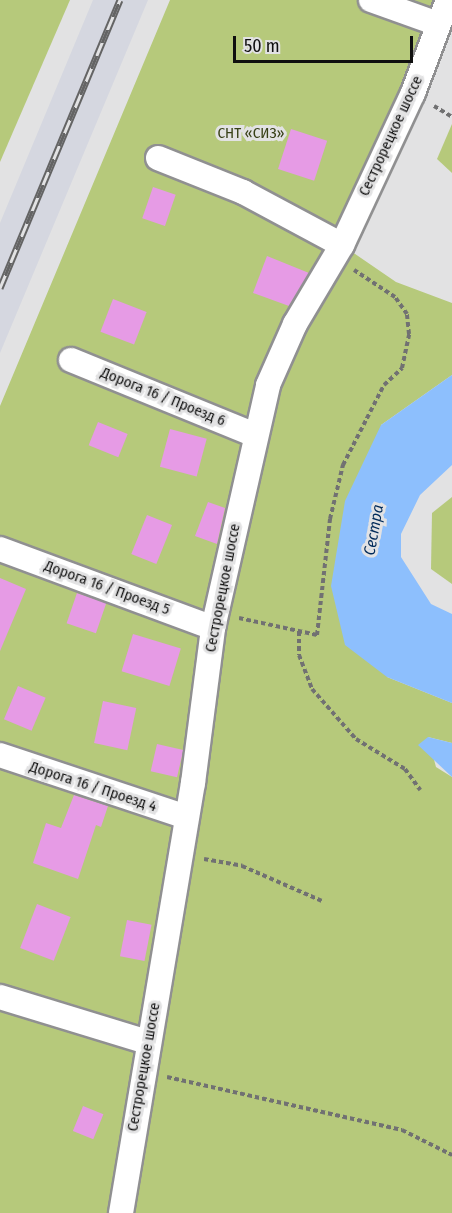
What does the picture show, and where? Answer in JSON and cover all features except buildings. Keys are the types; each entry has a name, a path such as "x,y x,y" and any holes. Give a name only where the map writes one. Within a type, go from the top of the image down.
{"street":[{"path":"371,0 438,24"},
{"name":"Сестрорецкое шоссе","path":"121,1213 142,1071 180,855 215,620 268,385 295,324 339,252 413,93 448,0"},
{"path":"158,158 243,192 339,252"},
{"name":"Дорога 16 / Проезд 6","path":"71,360 255,435"},
{"name":"Дорога 16 / Проезд 5","path":"0,549 215,620"},
{"name":"Дорога 16 / Проезд 4","path":"0,755 186,817"},
{"path":"0,997 147,1042"}],"path":[{"path":"215,620 317,634 330,519 343,465 384,385 402,368 409,334 407,314 395,297 339,252"},
{"path":"299,631 298,655 312,689 356,739 405,769 420,790"},
{"path":"180,855 242,866 322,901"},
{"path":"142,1071 402,1130 452,1155"}],"shaded area":[{"path":"93,0 148,0 0,353 0,223"}],"green space":[{"path":"0,0 70,0 0,162"},
{"name":"СНТ «СИЗ»","path":"170,0 448,0 342,245 396,282 452,303 452,375 381,425 387,677 452,703 452,743 428,737 436,767 452,777 452,1213 0,1213 0,406"},
{"path":"452,124 452,173 437,159"},
{"path":"452,497 452,584 431,569 432,513"}],"water":[{"name":"Сестра","path":"452,375 452,465 420,495 401,534 401,557 431,604 452,614 452,703 387,677 345,645 331,586 345,501 381,425"},
{"path":"428,737 452,743 452,777 418,745"}],"railway":[{"path":"0,288 120,0"}]}
